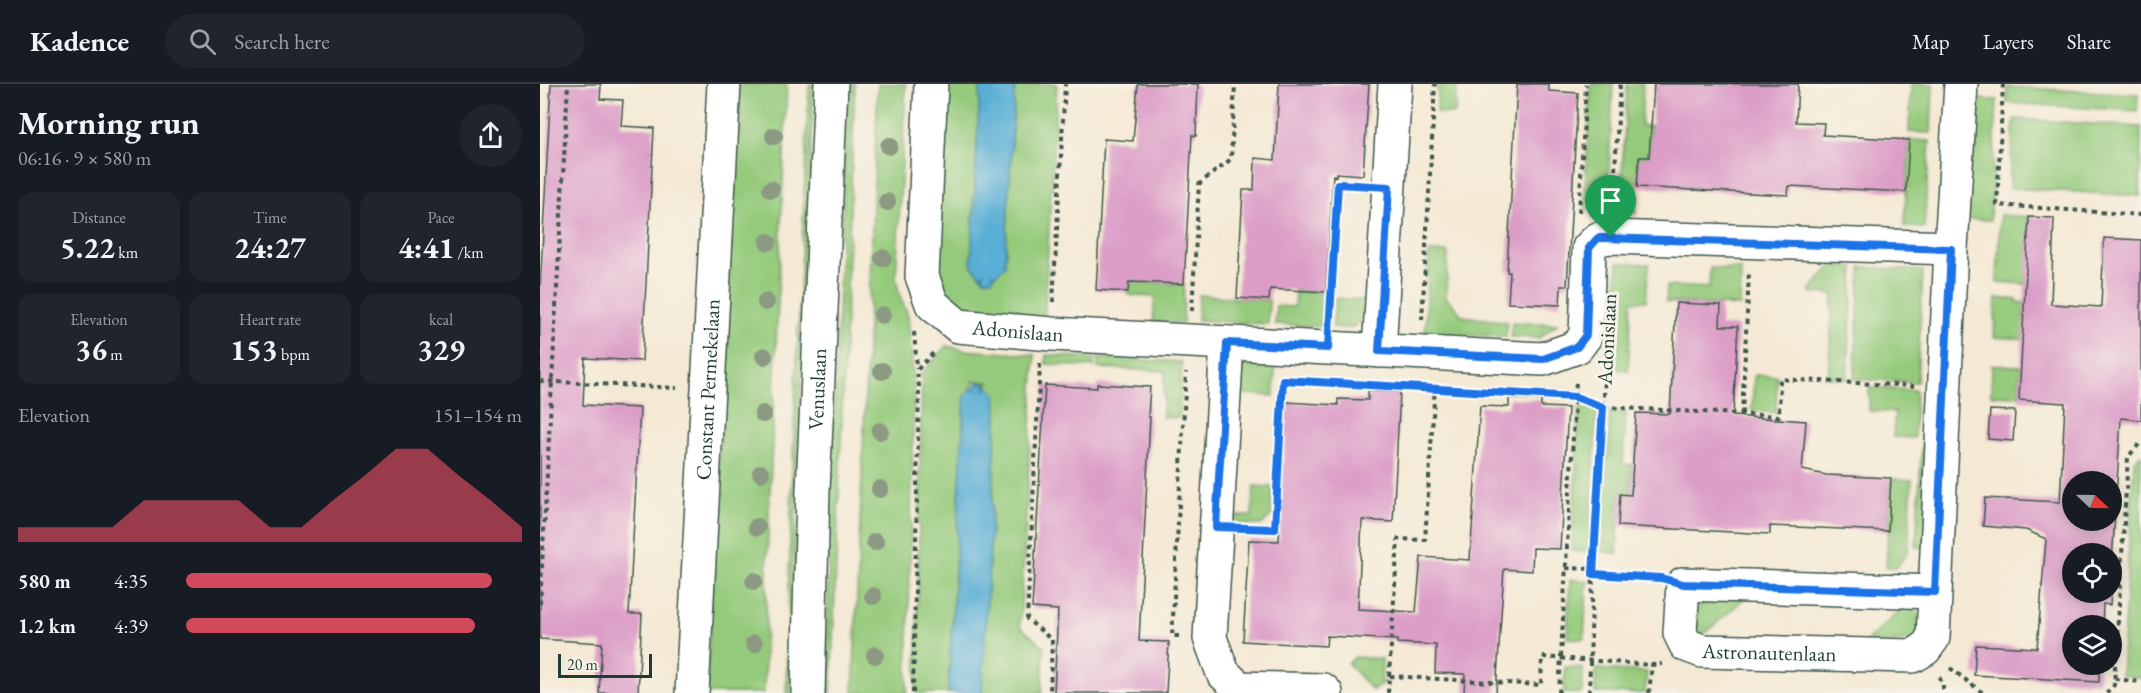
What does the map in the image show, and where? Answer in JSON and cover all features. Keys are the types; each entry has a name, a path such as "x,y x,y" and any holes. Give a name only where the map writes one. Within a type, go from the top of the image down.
{"street":[{"name":"Constant Permekelaan","path":"692,693 724,84"},
{"name":"Venuslaan","path":"808,693 813,490 831,84"},
{"name":"Adonislaan","path":"931,84 922,276 932,304 958,326 1046,333 1543,359 1592,350 1586,335 1600,242"},
{"path":"1379,351 1395,84"},
{"path":"1925,649 1933,638 1961,84"},
{"path":"1600,242 1751,242 1951,249"},
{"path":"1227,343 1210,638 1223,674 1238,690 1323,690 1326,693"},
{"path":"1683,584 1935,592"},
{"name":"Astronautenlaan","path":"1683,584 1680,633 1686,645 1702,651 1913,656 1925,649"}],"path":[{"path":"540,604 568,84"},
{"path":"1050,693 1052,640 1027,619 1065,84"},
{"path":"1388,693 1398,539 1425,540 1434,388 1428,354 1435,84"},
{"path":"1586,84 1579,220 1600,242"},
{"path":"1600,242 1620,84"},
{"path":"2003,84 1997,205 2141,215"},
{"path":"1328,348 1338,184 1389,187"},
{"path":"1742,414 1751,242"},
{"path":"913,693 919,398 917,370 958,326"},
{"path":"1216,527 1275,529 1284,346"},
{"path":"1559,693 1575,397 1592,350"},
{"name":"Adonislaan","path":"1589,693 1593,572 1603,407 1592,350"},
{"path":"1504,392 1575,397 1603,407 1779,416 1780,379 1945,387"},
{"path":"540,381 708,389"},
{"path":"1434,388 1446,389"},
{"path":"2106,693 2114,685 2115,679 2128,457 2141,442"},
{"path":"1566,568 1661,578 1683,584"},
{"path":"1925,649 1983,693"},
{"path":"1389,676 1541,685 1542,657 1652,665"},
{"path":"2115,679 2141,682"}],"green space":[{"path":"739,84 787,84 768,536 764,693 706,693"},
{"path":"809,84 814,84 791,693 786,693 792,475"},
{"path":"848,84 855,84 831,693 825,693 832,454"},
{"path":"878,84 906,84 896,277 899,294 908,315 914,387 907,693 853,693"},
{"path":"944,84 980,84 971,265 982,276 984,272 983,279 992,279 993,272 1005,266 1015,84 1057,84 1044,322 964,311 948,302 935,272"},
{"path":"1438,84 1457,84 1455,114 1437,113"},
{"path":"1591,84 1613,84 1607,211 1587,210 1584,206"},
{"path":"1627,84 1643,84 1641,126 1651,126 1649,157 1639,157 1636,214 1620,213"},
{"path":"1911,84 1933,84 1931,133 1909,132"},
{"path":"2008,87 2138,94 2137,111 2007,103"},
{"path":"1973,99 1997,100 1990,220 1966,219"},
{"path":"2014,119 2141,127 2140,196 2009,188"},
{"path":"1909,140 1930,141 1924,228 1904,227"},
{"path":"2000,215 2029,217 2026,284 1997,282"},
{"path":"1429,252 1448,252 1446,297 1463,316 1507,322 1506,337 1425,332"},
{"path":"1618,263 1649,264 1646,301 1632,301 1628,370 1612,369"},
{"path":"1832,265 1854,267 1847,379 1828,378 1833,294 1810,293"},
{"path":"1861,267 1923,271 1917,382 1854,379"},
{"path":"1710,268 1741,269 1740,306 1666,302 1667,286 1709,288"},
{"path":"1129,282 1184,284 1183,323 1153,322 1155,297 1128,295"},
{"path":"1295,291 1326,292 1324,327 1275,324 1276,306 1294,307"},
{"path":"1199,295 1269,300 1268,324 1197,320"},
{"path":"1335,298 1372,301 1372,310 1352,328 1333,327"},
{"path":"1996,298 2025,303 2023,339 1994,337"},
{"path":"1512,322 1557,324 1539,338 1511,337"},
{"path":"947,346 964,350 1035,355 1020,627 1044,646 1042,693 982,693 997,413 992,391 987,385 989,382 973,381 974,385 965,396 948,693 916,693 922,373"},
{"path":"1046,355 1094,358 1094,367 1046,364"},
{"path":"1098,358 1182,362 1179,418 1163,417 1165,371 1098,368"},
{"path":"1992,365 2021,366 2019,396 1991,395"},
{"path":"1244,366 1275,368 1274,396 1235,393 1237,376"},
{"path":"1754,375 1777,376 1776,413 1752,411"},
{"path":"1869,388 1916,390 1914,438 1893,437 1895,412 1869,411"},
{"path":"1925,390 1934,391 1925,548 1916,547"},
{"path":"1579,408 1597,409 1589,552 1572,551"},
{"path":"1610,412 1626,412 1623,464 1632,465 1631,495 1620,494 1617,553 1602,552"},
{"path":"2141,454 2141,678 2121,675 2134,461"},
{"path":"1891,479 1912,480 1908,551 1897,567 1886,567"},
{"path":"1254,486 1272,487 1271,516 1261,525 1236,524 1234,516 1252,516"},
{"path":"1570,580 1587,581 1584,639 1567,638"},
{"path":"1711,595 1746,597 1701,637 1696,635 1691,614"},
{"path":"1907,605 1919,612 1919,639 1861,646"},
{"path":"1355,657 1382,659 1381,685 1372,690 1348,664"},
{"path":"1565,667 1583,668 1582,693 1564,693"},
{"path":"1596,669 1647,672 1645,693 1595,693"}],"water":[{"path":"980,84 1015,84 1005,266 994,276 993,272 993,279 983,279 983,272 982,277 971,265"},
{"path":"977,383 986,383 985,391 987,385 996,394 997,413 982,693 948,693 965,395 974,385 976,390"}],"building":[{"path":"551,84 601,84 600,99 623,100 621,126 654,128 642,361 585,358 583,405 640,408 629,614 642,614 638,693 599,693 602,643 540,639 540,289"},
{"path":"1138,84 1198,84 1196,136 1192,135 1184,284 1129,282 1128,292 1096,290 1104,139 1133,141"},
{"path":"1279,84 1369,84 1363,175 1336,173 1336,176 1333,175 1326,292 1270,289 1269,300 1237,298 1243,190 1254,190 1255,158 1275,160"},
{"path":"1517,84 1549,84 1549,91 1578,93 1567,286 1561,286 1560,305 1508,303 1510,272 1507,272"},
{"path":"1654,84 1798,84 1796,122 1824,123 1823,135 1909,140 1906,192 1789,186 1788,195 1637,187 1639,157 1649,157"},
{"path":"2029,217 2054,218 2051,304 2101,307 2104,238 2141,240 2141,420 2121,418 2118,471 2062,471 2062,531 2114,531 2113,543 2062,543 2062,603 2110,603 2110,605 2103,604 2102,615 2062,615 2062,675 2099,675 2099,682 1974,675 1976,645 2037,648 2046,539 2026,530 1983,526 1985,498 2060,502 2065,403 2019,400"},
{"path":"1676,303 1721,305 1720,326 1738,326 1733,416 1806,421 1802,470 1826,475 1891,478 1888,531 1770,526 1770,534 1618,526 1620,494 1631,495 1636,413 1670,414"},
{"path":"1097,384 1150,387 1139,641 1169,642 1166,693 1054,693 1058,610 1032,608 1045,385 1097,388"},
{"path":"1368,390 1400,392 1393,522 1362,520 1358,609 1416,612 1421,557 1470,560 1480,406 1509,407 1509,398 1541,400 1541,407 1568,408 1560,549 1533,548 1532,571 1504,569 1496,693 1464,693 1465,674 1435,673 1436,645 1327,636 1326,646 1243,641 1249,540 1279,541 1286,402 1338,405 1338,399 1368,400"},
{"path":"1990,410 2015,411 2013,441 1988,439"}],"route":[{"path":"1338,184 1389,187 1379,351 1543,359 1577,347 1586,335 1589,248 1598,238 1611,237 1951,249 1935,592 1683,584 1661,578 1593,574 1603,407 1575,397 1283,380 1275,529 1216,527 1227,343 1328,348 1338,184"}]}
